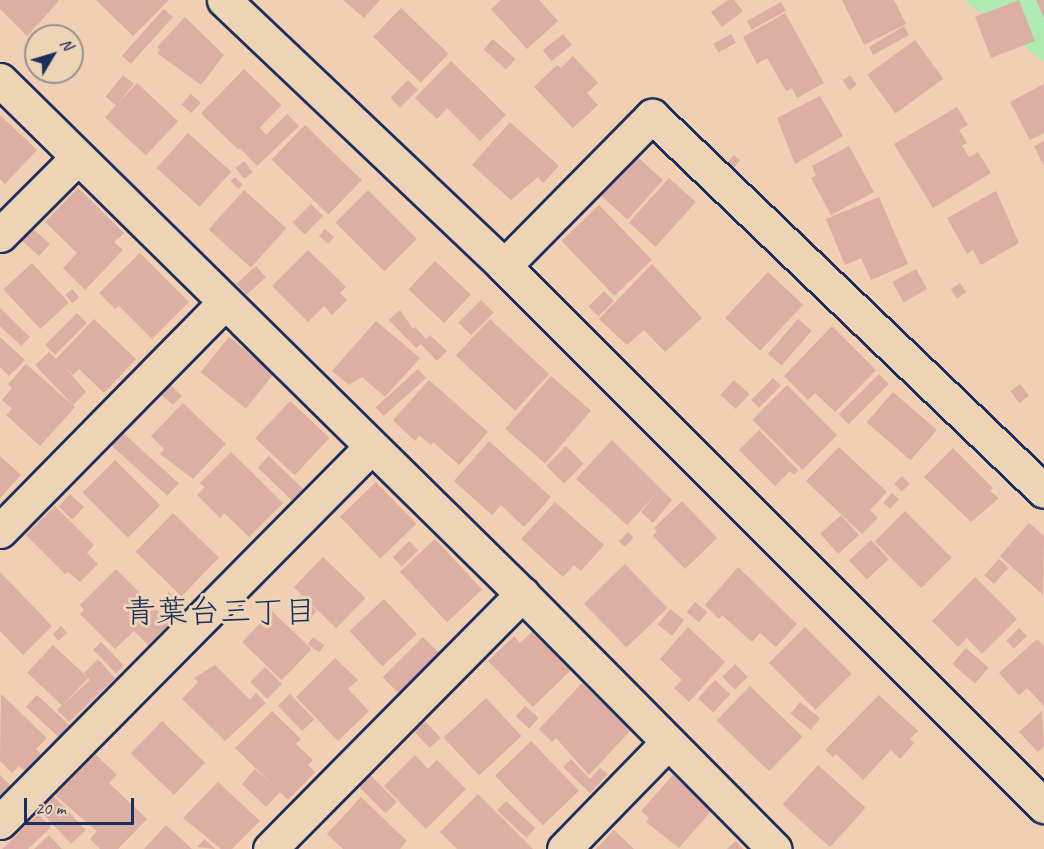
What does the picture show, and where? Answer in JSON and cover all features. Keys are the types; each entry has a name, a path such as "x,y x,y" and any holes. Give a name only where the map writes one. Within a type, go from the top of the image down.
{"street":[{"path":"224,0 504,266 1044,806"},
{"path":"0,80 76,159 522,594 774,849"},
{"path":"504,266 652,117 1044,491"},
{"path":"0,235 76,159"},
{"path":"0,531 224,303"},
{"path":"0,822 370,448"},
{"path":"270,849 522,594"},
{"path":"564,849 668,741"}],"green space":[{"path":"964,0 1044,0 1044,62"}],"building":[{"path":"0,0 59,1 38,24 24,24 24,33 0,9"},
{"path":"96,0 169,0 133,36"},
{"path":"343,0 380,0 364,18"},
{"path":"501,0 539,0 558,21 527,49 491,9"},
{"path":"728,0 734,0 743,11 722,27 711,12"},
{"path":"842,0 894,0 906,24 864,45"},
{"path":"1019,0 1035,41 991,58 975,17"},
{"path":"1036,0 1044,0 1044,18"},
{"path":"781,2 786,11 752,30 747,21"},
{"path":"401,8 448,54 421,83 373,37"},
{"path":"164,9 173,17 131,64 122,56"},
{"path":"785,13 824,83 797,98 792,88 786,91 767,58 757,64 743,37"},
{"path":"185,17 224,55 201,85 157,53 160,50 157,47"},
{"path":"904,26 909,35 873,55 869,47"},
{"path":"563,34 572,45 552,61 543,50"},
{"path":"731,34 736,43 718,52 714,44"},
{"path":"493,39 515,59 506,69 484,49"},
{"path":"915,40 943,79 895,114 867,75"},
{"path":"573,56 598,83 587,93 598,105 573,128 534,87 557,65 561,68"},
{"path":"451,61 506,115 480,141 447,108 437,119 415,98"},
{"path":"244,69 281,105 238,150 201,114"},
{"path":"123,75 134,84 116,106 105,97"},
{"path":"850,75 857,85 850,90 843,80"},
{"path":"408,80 418,90 400,108 390,98"},
{"path":"137,83 178,121 146,156 105,117"},
{"path":"1044,84 1044,133 1030,140 1010,102"},
{"path":"191,94 201,103 191,113 182,104"},
{"path":"820,96 843,136 795,164 777,118"},
{"path":"957,107 968,125 959,130 967,143 962,146 969,157 978,152 991,173 933,208 894,144"},
{"path":"287,114 299,126 257,166 238,146 259,127 266,135"},
{"path":"0,115 37,150 5,184 0,179"},
{"path":"510,122 559,166 543,183 538,177 511,200 472,165"},
{"path":"305,125 362,180 328,214 272,160"},
{"path":"188,133 231,172 200,207 157,168"},
{"path":"1044,141 1044,166 1034,146"},
{"path":"849,146 874,192 831,215 811,178 816,175 812,166"},
{"path":"634,154 663,180 628,219 599,193"},
{"path":"734,155 740,160 734,168 728,163"},
{"path":"244,161 253,172 244,179 235,168"},
{"path":"235,177 243,185 239,189 231,181"},
{"path":"669,178 696,202 656,247 629,223"},
{"path":"78,188 124,233 114,242 123,250 85,290 63,268 77,253 45,222"},
{"path":"244,190 286,228 251,268 209,229"},
{"path":"368,190 417,239 384,271 335,223"},
{"path":"996,191 1019,243 981,265 973,250 967,254 947,218"},
{"path":"879,197 908,264 871,280 861,258 845,265 826,219"},
{"path":"311,204 323,216 305,234 293,222"},
{"path":"599,205 652,260 614,296 562,241"},
{"path":"32,228 50,244 39,256 21,240"},
{"path":"325,229 334,237 328,244 319,236"},
{"path":"308,250 346,287 340,293 347,300 332,315 324,306 308,322 272,286"},
{"path":"140,253 189,302 152,339 119,306 115,309 99,293"},
{"path":"435,261 471,294 444,323 408,290"},
{"path":"32,263 69,302 40,329 3,290"},
{"path":"652,264 702,318 665,352 644,330 627,345 599,319"},
{"path":"256,266 266,277 247,295 237,283"},
{"path":"916,269 927,289 904,302 892,282"},
{"path":"768,272 803,305 760,351 725,318"},
{"path":"960,283 966,292 957,298 951,289"},
{"path":"72,289 79,297 72,303 65,295"},
{"path":"604,291 614,301 598,316 588,307"},
{"path":"481,300 494,313 471,335 458,323"},
{"path":"0,308 30,337 21,346 0,326"},
{"path":"400,310 413,329 415,327 426,339 430,335 447,351 437,361 421,344 416,348 389,320"},
{"path":"77,313 87,323 55,355 45,345"},
{"path":"94,319 136,359 104,393 79,369 73,375 65,367 86,392 73,405 35,365 49,352 56,359"},
{"path":"490,319 549,374 515,411 456,356"},
{"path":"798,319 812,331 781,366 768,354"},
{"path":"376,321 420,358 385,397 362,377 349,385 332,371"},
{"path":"832,326 876,370 835,412 815,393 808,400 784,376"},
{"path":"0,337 25,360 9,376 0,367"},
{"path":"229,337 274,374 246,408 201,372"},
{"path":"26,364 75,407 40,446 6,415 12,409 2,400 12,388 8,384"},
{"path":"418,369 426,378 384,416 376,407"},
{"path":"879,374 889,384 849,424 839,414"},
{"path":"551,376 591,411 545,464 505,429"},
{"path":"773,378 781,386 759,408 751,400"},
{"path":"429,380 488,432 459,465 433,442 431,445 419,435 415,441 393,420"},
{"path":"734,380 749,394 736,409 720,395"},
{"path":"169,384 182,396 173,405 159,393"},
{"path":"1020,384 1029,396 1019,403 1010,391"},
{"path":"787,385 837,435 803,470 752,420"},
{"path":"893,392 937,430 911,460 867,422"},
{"path":"290,401 329,438 295,475 255,438"},
{"path":"183,403 226,444 193,479 160,454 164,449 151,436"},
{"path":"759,430 798,470 794,475 790,471 775,486 739,450"},
{"path":"123,433 179,483 167,496 112,446"},
{"path":"612,440 672,500 653,523 641,512 657,493 627,525 576,479"},
{"path":"489,441 551,497 524,527 501,505 492,515 454,481"},
{"path":"566,446 584,464 564,483 546,466"},
{"path":"839,447 887,492 870,510 878,518 862,534 806,481"},
{"path":"953,448 993,488 990,491 999,498 971,522 924,477"},
{"path":"231,452 283,503 249,537 224,513 220,518 197,495 205,487 200,483"},
{"path":"0,456 21,475 0,498"},
{"path":"269,456 303,489 292,500 258,468"},
{"path":"115,460 160,505 128,538 82,493"},
{"path":"902,476 910,484 902,492 894,484"},
{"path":"376,482 416,524 380,558 340,517"},
{"path":"892,493 899,499 890,509 883,503"},
{"path":"70,494 84,507 72,519 58,506"},
{"path":"682,501 717,538 685,569 653,536 657,531 654,528"},
{"path":"555,502 604,545 581,571 574,565 563,577 521,539"},
{"path":"55,506 94,545 87,553 98,564 80,582 68,572 65,574 26,535"},
{"path":"905,511 952,558 921,588 875,541"},
{"path":"173,513 219,557 182,596 135,552"},
{"path":"841,515 859,535 838,554 820,534"},
{"path":"1029,523 1044,536 1043,595 1000,556"},
{"path":"628,532 634,538 624,547 619,541"},
{"path":"435,539 482,589 447,622 400,572"},
{"path":"871,540 889,559 867,579 849,560"},
{"path":"409,541 418,550 402,566 393,557"},
{"path":"323,557 365,598 336,628 294,587"},
{"path":"999,559 1009,568 994,584 984,575"},
{"path":"625,564 667,608 626,647 584,604"},
{"path":"738,567 797,624 776,647 760,633 752,642 722,615 719,619 705,605"},
{"path":"116,569 170,623 148,645 134,631 115,649 80,614 84,610 80,605"},
{"path":"0,572 52,626 23,655 0,631"},
{"path":"975,577 1017,619 982,654 967,638 958,647 932,621"},
{"path":"169,592 186,608 175,619 158,604"},
{"path":"300,595 317,611 307,621 290,605"},
{"path":"384,599 417,634 382,666 350,631"},
{"path":"695,602 707,612 699,622 687,612"},
{"path":"670,609 684,620 672,636 658,625"},
{"path":"272,611 312,649 282,680 242,642"},
{"path":"61,626 67,633 58,641 53,634"},
{"path":"688,627 725,662 689,702 674,688 682,680 660,659"},
{"path":"805,627 852,674 816,710 769,663"},
{"path":"1019,628 1027,636 1014,649 1006,641"},
{"path":"534,630 572,669 533,707 488,661 514,636 520,643"},
{"path":"313,637 324,645 319,653 308,644"},
{"path":"423,637 440,654 400,694 383,677"},
{"path":"1037,639 1044,647 1044,706 1027,688 1019,695 999,673"},
{"path":"101,642 124,666 116,673 93,650"},
{"path":"53,645 88,678 62,706 27,673"},
{"path":"966,648 989,668 975,684 952,664"},
{"path":"335,658 358,680 348,689 369,711 338,741 296,697"},
{"path":"98,659 115,678 69,722 57,710 90,680 84,673"},
{"path":"735,664 748,677 735,689 722,677"},
{"path":"215,665 250,700 256,693 266,703 225,741 182,699 198,682 194,678"},
{"path":"265,667 282,684 267,699 250,682"},
{"path":"715,680 730,694 713,713 698,698"},
{"path":"582,683 631,730 589,775 556,738 552,742 539,729"},
{"path":"750,686 803,737 769,771 717,721"},
{"path":"1,694 47,738 36,749 41,754 25,771 19,766 12,773 0,761"},
{"path":"290,694 314,719 302,731 278,706"},
{"path":"37,695 69,725 58,737 26,707"},
{"path":"879,695 918,731 910,739 914,743 900,759 891,750 863,780 836,754 833,757 825,750"},
{"path":"486,698 521,736 479,776 444,738"},
{"path":"800,702 820,718 811,730 791,714"},
{"path":"525,706 539,718 529,728 516,717"},
{"path":"272,711 301,739 296,744 313,760 308,765 315,772 288,800 280,792 266,807 242,784 255,769 273,785 235,748"},
{"path":"1042,711 1044,746 1038,752 1019,732"},
{"path":"162,721 205,763 174,795 131,753"},
{"path":"425,721 441,738 430,748 414,731"},
{"path":"531,741 579,791 543,825 495,776"},
{"path":"95,754 117,775 109,783 147,819 118,849 100,849 90,839 97,831 55,795"},
{"path":"415,755 428,769 437,760 466,789 426,829 384,786"},
{"path":"571,759 590,779 600,768 608,774 590,793 563,767"},
{"path":"818,765 866,808 830,847 783,804"},
{"path":"0,775 10,785 1,794 0,793"},
{"path":"370,775 397,802 386,813 359,786"},
{"path":"673,775 712,810 679,848 646,822 649,818 641,811"},
{"path":"218,782 260,821 232,849 221,849 183,818"},
{"path":"478,794 533,849 457,849 440,832"},
{"path":"53,795 86,830 71,844 38,809"},
{"path":"361,797 407,841 400,849 343,849 327,834"},
{"path":"506,801 535,828 526,838 497,811"},
{"path":"38,814 51,827 28,849 2,849"},
{"path":"166,825 192,849 144,849"},
{"path":"614,830 634,849 596,849"},
{"path":"49,835 62,849 34,849"},
{"path":"205,839 215,849 197,847"},
{"path":"736,841 743,849 727,849"}],"district":[{"name":"青葉台三丁目","path":"220,612"}]}
